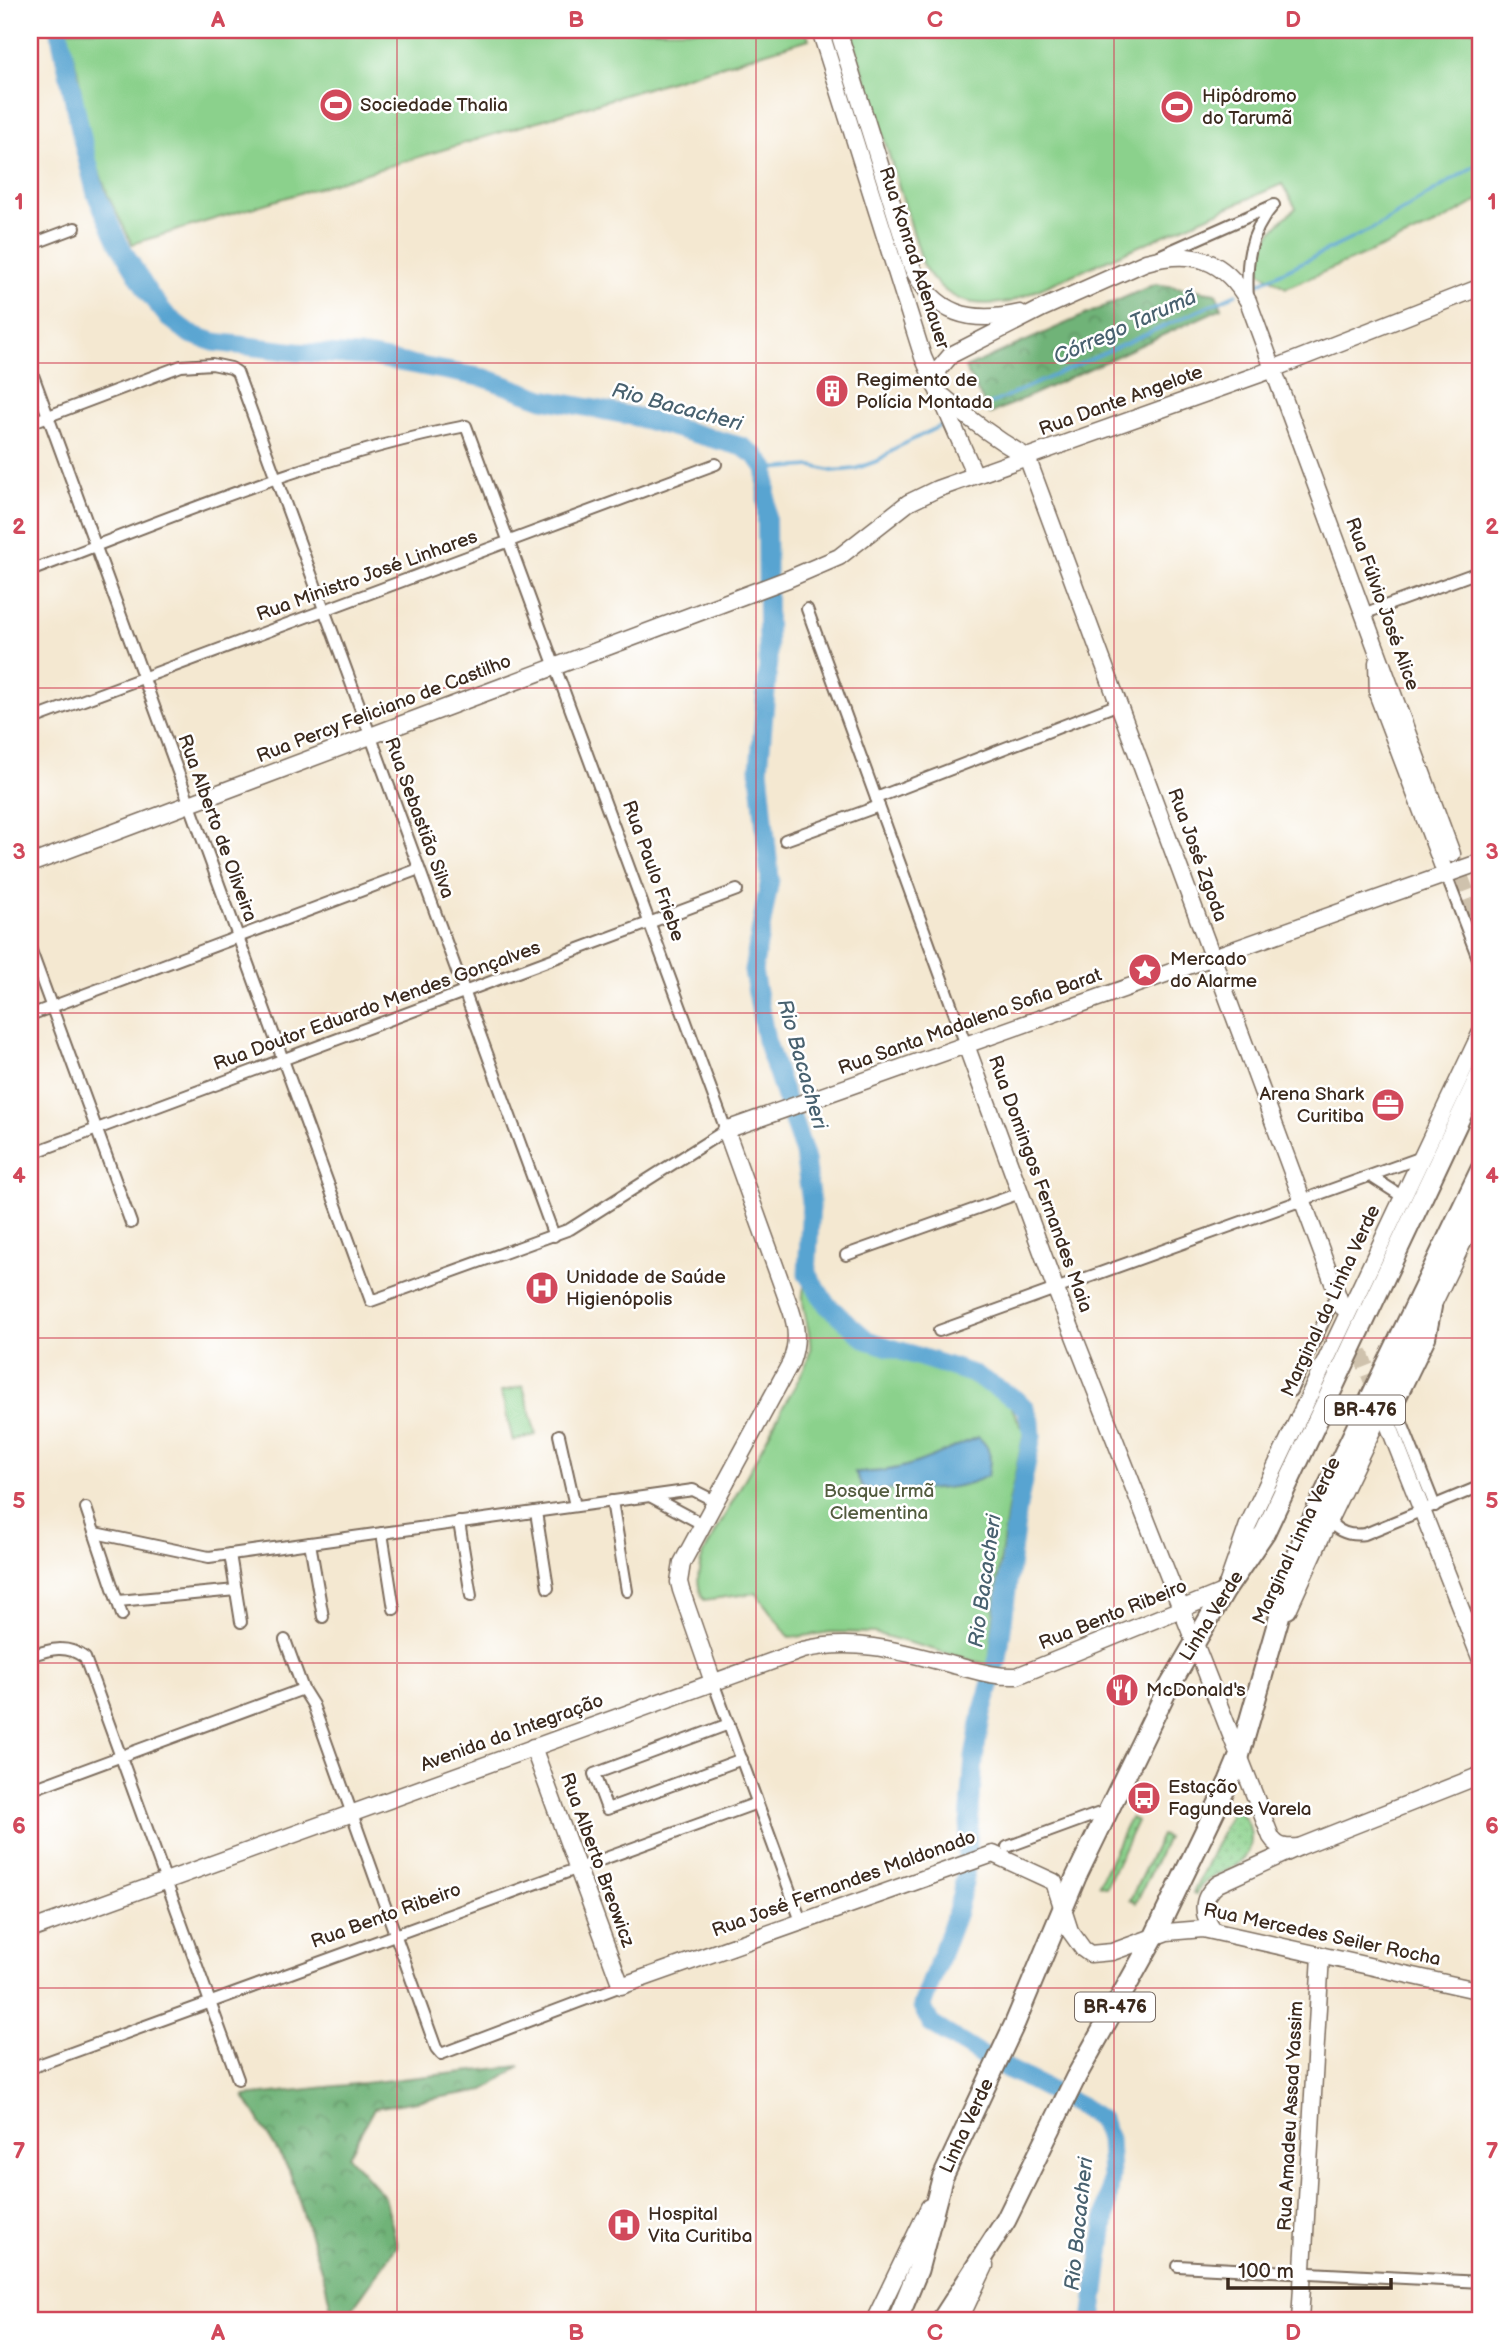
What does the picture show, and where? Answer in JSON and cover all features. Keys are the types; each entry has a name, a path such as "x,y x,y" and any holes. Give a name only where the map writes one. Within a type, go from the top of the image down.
{"highway":[{"name":"Linha Verde","path":"897,2321 918,2270 942,2179 1006,2042 1062,1907 1153,1716 1225,1591 1265,1532 1481,1073"},
{"name":"BR-476","path":"940,2321 1006,2220 1076,2077 1154,1937 1239,1757 1295,1562 1312,1519 1481,1169"}],"main road":[{"name":"Rua Konrad Adenauer","path":"820,30 923,357 937,390 951,409 1027,457"},
{"name":"Rua Konrad Adenauer","path":"838,30 912,267 924,289 944,306 969,317 1005,316 1043,308"},
{"path":"937,390 939,369 951,355 1043,308 1146,262 1176,256 1200,259 1242,282"},
{"name":"Rua Fúlvio José Alice","path":"1242,282 1452,854"},
{"name":"Rua Dante Angelote","path":"753,593 839,557 922,495 1273,369 1481,286"},
{"path":"951,409 956,430 975,475"},
{"name":"Rua José Zgoda","path":"1027,457 1340,1300"},
{"name":"Rua Percy Feliciano de Castilho","path":"30,864 753,593"},
{"path":"1377,652 1400,684 1474,865"},
{"path":"1377,652 1378,696 1446,875"},
{"name":"Rua Santa Madalena Sofia Barat","path":"726,1130 1474,865"},
{"name":"Marginal da Linha Verde","path":"1225,1591 1248,1525 1481,1032"},
{"name":"Rua Domingos Fernandes Maia","path":"966,1045 1056,1290 1239,1757 1275,1842 1284,1847 1299,1847"},
{"name":"Rua Paulo Friebe","path":"715,1501 792,1362 797,1341 797,1331 726,1130"},
{"path":"1439,1288 1481,1205"},
{"name":"Marginal Linha Verde","path":"1266,1659 1439,1288"},
{"path":"1386,1419 1429,1509 1481,1660"},
{"path":"713,1682 680,1582 682,1563 715,1501"},
{"name":"Rua Bento Ribeiro","path":"1017,1675 1031,1672 1225,1591"},
{"name":"Avenida da Integração","path":"30,1930 803,1650 842,1644 884,1647 982,1673 1017,1675"},
{"name":"Rua Alberto Breowicz","path":"533,1747 621,1986"},
{"path":"1213,1930 1207,1922 1204,1906 1211,1889 1299,1847 1481,1775"},
{"name":"Rua José Fernandes Maldonado","path":"621,1986 988,1854 998,1855 1049,1878 1057,1886 1062,1907 1075,1938 1090,1954 1112,1952 1154,1937"},
{"name":"Rua Mercedes Seiler Rocha","path":"1154,1937 1182,1929 1213,1930 1481,1991"},
{"name":"Rua Amadeu Assad Yassim","path":"1300,2321 1321,1955"},
{"path":"874,2321 942,2179"},
{"path":"959,2321 1006,2220"}],"street":[{"path":"1146,262 1274,205 1251,240 1242,282"},
{"path":"30,245 75,228"},
{"name":"Rua Sebastião Silva","path":"48,416 181,366 212,364 237,372 554,1236"},
{"name":"Rua Alberto de Oliveira","path":"30,367 371,1301"},
{"path":"30,423 48,416"},
{"name":"Rua Paulo Friebe","path":"276,478 380,444 466,426 726,1130"},
{"name":"Rua Ministro José Linhares","path":"30,720 716,464"},
{"path":"30,571 276,478"},
{"path":"1363,614 1481,571"},
{"name":"Rua Domingos Fernandes Maia","path":"807,609 966,1045"},
{"path":"785,840 1119,704"},
{"path":"30,1015 419,869"},
{"path":"1446,875 1481,966"},
{"name":"Rua Doutor Eduardo Mendes Gonçalves","path":"30,1154 737,890"},
{"path":"30,948 131,1223"},
{"name":"Rua Santa Madalena Sofia Barat","path":"371,1301 554,1236 584,1221 726,1130"},
{"path":"939,1331 1422,1157"},
{"path":"1371,1177 1404,1197"},
{"path":"846,1255 1020,1193"},
{"path":"1429,1509 1396,1408 1430,1338 1439,1288"},
{"path":"1291,1391 1340,1300"},
{"path":"559,1435 575,1506"},
{"path":"1329,1520 1339,1531 1365,1534 1481,1486"},
{"path":"94,1533 209,1557 693,1490 715,1501"},
{"path":"650,1496 702,1524"},
{"path":"612,1501 627,1591"},
{"path":"86,1508 122,1615"},
{"path":"536,1512 548,1588"},
{"path":"459,1522 471,1596"},
{"path":"382,1533 394,1609"},
{"path":"310,1543 323,1617"},
{"path":"230,1554 241,1622"},
{"path":"118,1601 236,1590"},
{"path":"285,1640 303,1689 313,1705 436,2048 441,2054 621,1986"},
{"path":"30,1656 63,1648 85,1658 238,2079"},
{"path":"713,1682 801,1922"},
{"path":"30,1790 303,1689"},
{"path":"729,1724 594,1774 607,1809 742,1759"},
{"name":"Rua Bento Ribeiro","path":"30,2068 757,1802"},
{"path":"1007,1847 1108,1810"},
{"path":"1178,2266 1481,2282"}],"green space":[{"name":"Sociedade Thalia","path":"66,30 806,30 809,39 132,244 108,196 87,137 78,73"},
{"name":"Hipódromo do Tarumã","path":"850,30 1481,30 1481,199 1437,224 1286,288 1260,272 1262,251 1269,235 1296,208 1282,184 1010,302 971,303 960,300 941,288 924,267"},
{"path":"1155,284 1216,293 1222,308 990,414 965,368"},
{"name":"Bosque Irmã Clementina","path":"809,1279 826,1306 867,1342 966,1380 1009,1402 1024,1432 1008,1508 989,1665 874,1633 831,1632 790,1638 756,1593 704,1600 701,1594 698,1578 703,1555 809,1356 810,1337 803,1295 804,1286"},
{"path":"523,1386 536,1435 513,1441 501,1392"},
{"path":"1234,1807 1249,1826 1249,1849 1239,1863 1210,1878 1196,1894 1193,1893"},
{"path":"1130,1818 1137,1821 1106,1887 1099,1884"},
{"path":"1161,1835 1167,1838 1136,1903 1130,1900"},
{"path":"520,2066 485,2090 374,2108 348,2156 385,2197 397,2246 349,2313 332,2314 325,2282 289,2170 244,2096"}],"water":[{"path":"978,1437 986,1445 989,1454 988,1475 963,1485 917,1490 874,1490 863,1488 855,1472 903,1467"}],"waterway":[{"name":"Rio Bacacheri","path":"59,30 96,194 118,242 149,294 167,316 190,334 214,342 297,352 372,357 485,378 543,399 632,416 743,447 757,457 766,469 768,669 759,769 770,879 753,971 766,1040 804,1153 811,1202 807,1274 827,1305 867,1340 973,1374 1016,1399 1025,1408 1031,1423 1032,1436 1018,1506 998,1659 982,1713 974,1758 965,1878 957,1912 922,2006 931,2024 979,2054 1082,2107 1101,2120 1109,2139 1111,2177 1092,2321"},
{"name":"Córrego Tarumã","path":"1249,288 1378,226 1481,162"},
{"name":"Córrego Tarumã","path":"972,412 1236,294"},
{"name":"Córrego Tarumã","path":"766,469 812,466 832,471 855,469 877,461 898,447 948,422"}],"tunnel":[{"path":"1452,854 1481,931"},
{"path":"1342,1307 1378,1397"}],"place":[{"name":"Sociedade Thalia","path":"336,105"},
{"name":"Hipódromo do Tarumã","path":"1177,107"},
{"name":"Regimento de Polícia Montada","path":"832,391"},
{"name":"Mercado do Alarme","path":"1145,970"},
{"name":"Arena Shark Curitiba","path":"1388,1105"},
{"name":"Unidade de Saúde Higienópolis","path":"542,1288"},
{"name":"McDonald's","path":"1122,1690"},
{"name":"Estação Fagundes Varela","path":"1144,1798"},
{"name":"Hospital Vita Curitiba","path":"624,2225"}]}
